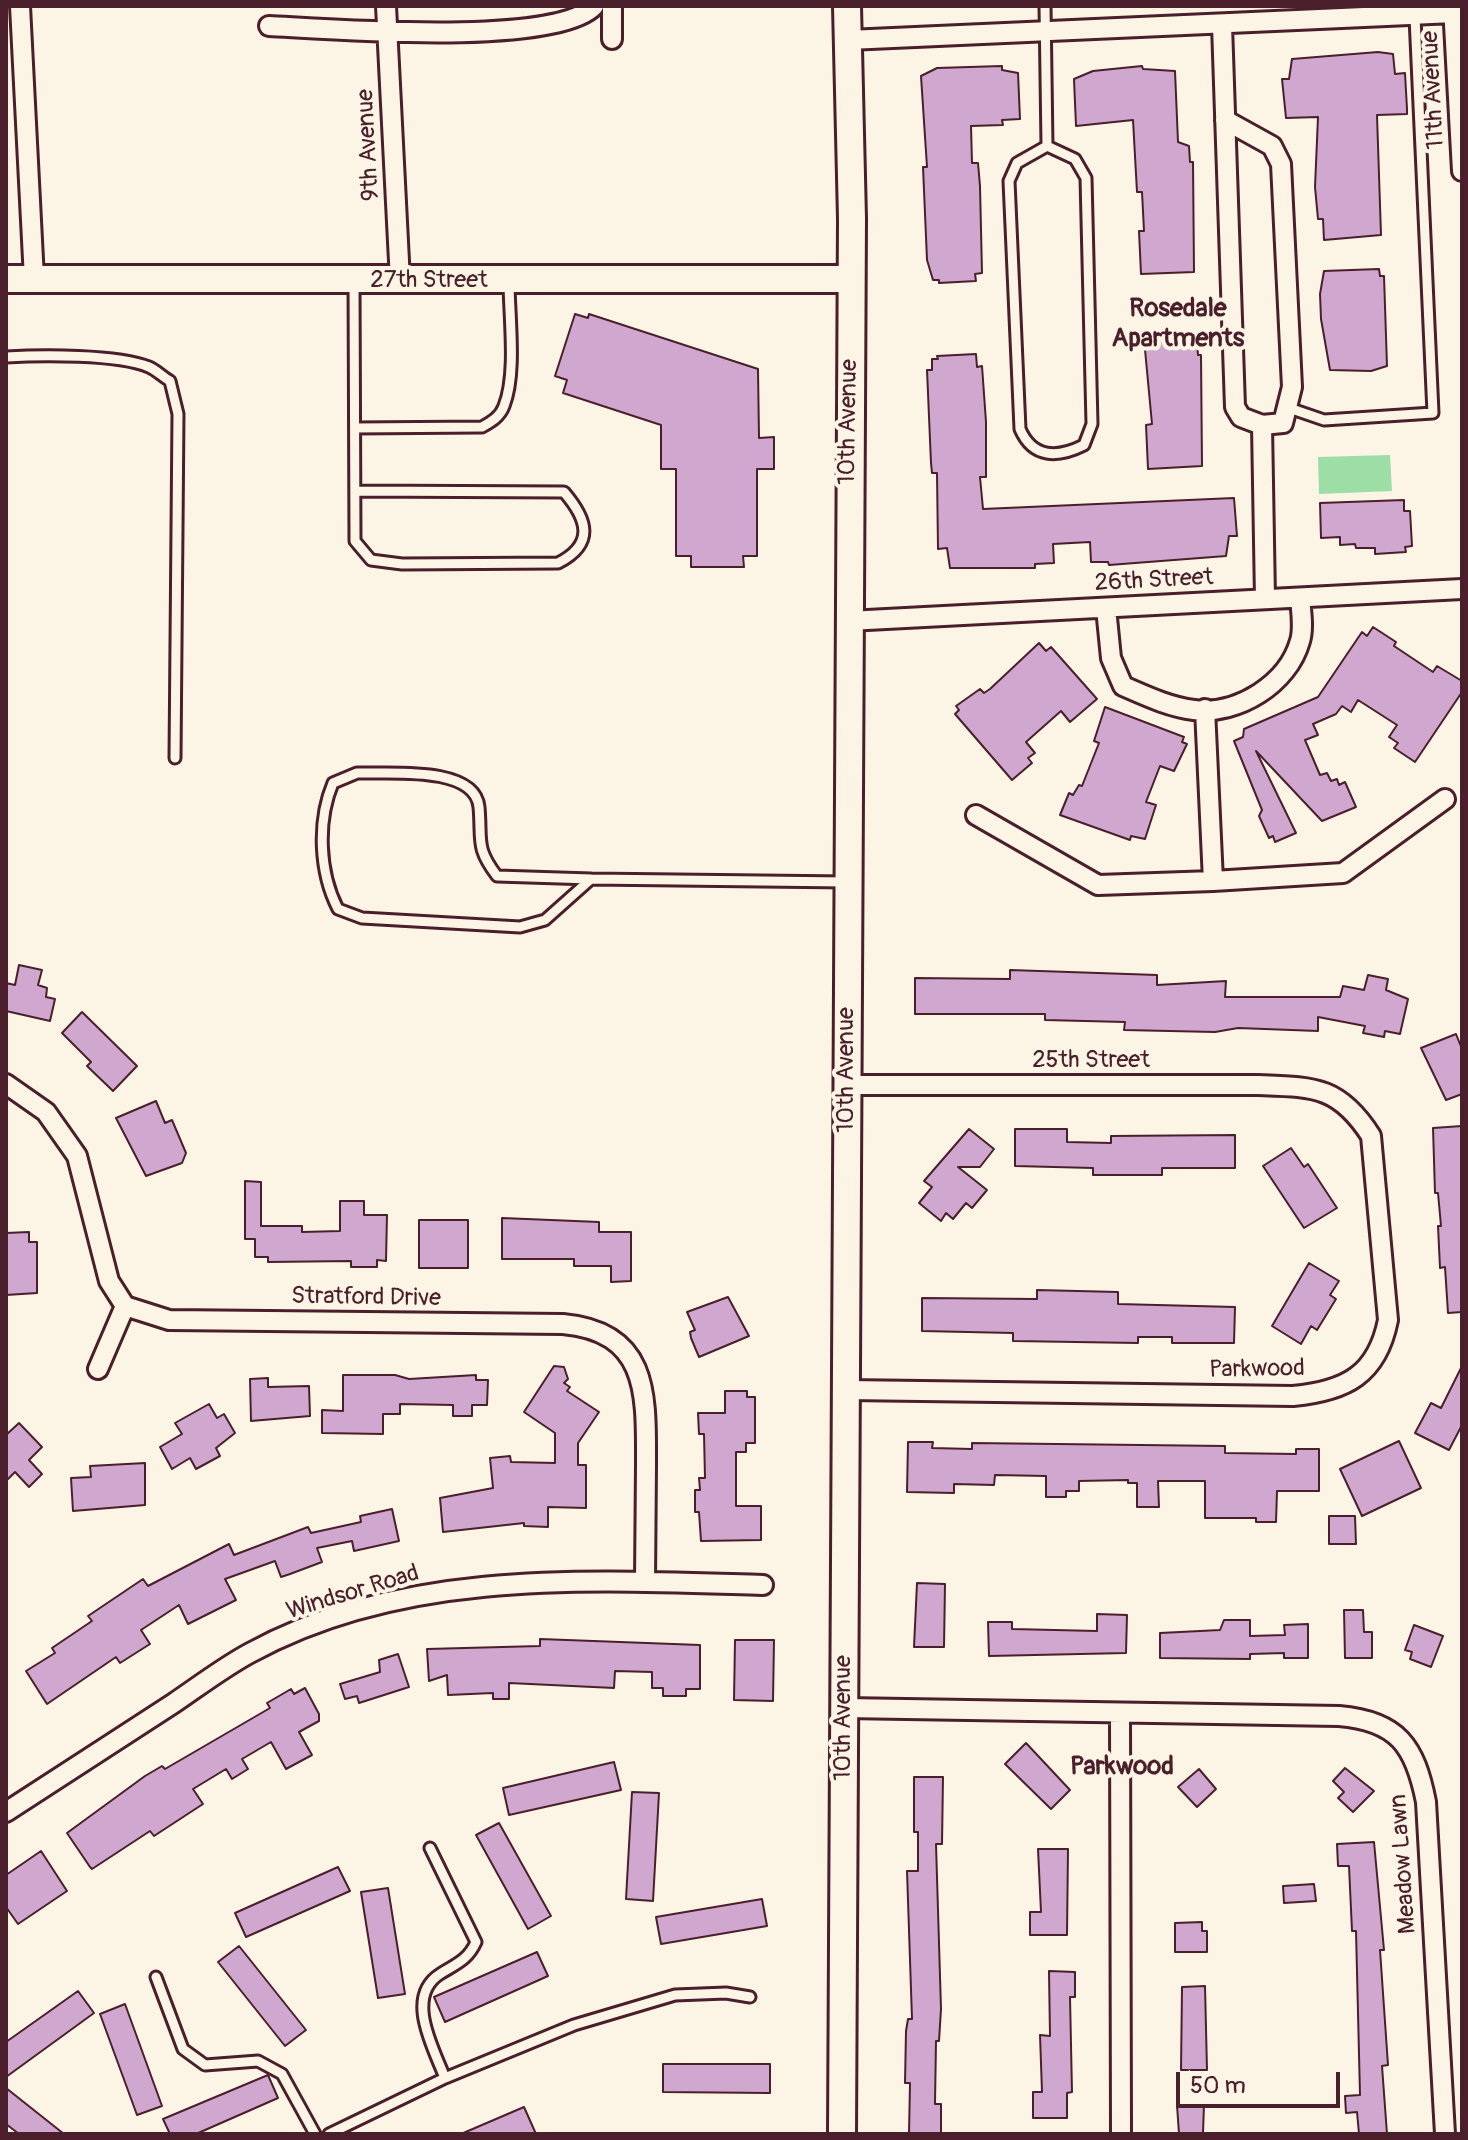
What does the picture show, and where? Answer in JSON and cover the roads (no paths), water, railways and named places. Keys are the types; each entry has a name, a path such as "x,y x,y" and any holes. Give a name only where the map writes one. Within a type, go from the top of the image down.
{"main road":[{"name":"10th Avenue","path":"842,2134 851,279 847,6"},
{"name":"27th Street","path":"6,279 851,279"}],"street":[{"path":"20,6 34,279"},
{"name":"9th Avenue","path":"386,6 400,281"},
{"path":"269,26 387,33 559,25 585,16 594,6"},
{"path":"612,6 612,39"},
{"path":"848,40 1222,25 1374,12 1415,17 1454,10"},
{"name":"11th Avenue","path":"1454,10 1462,171"},
{"path":"1222,25 1225,120 1235,407 1241,417 1262,425 1283,423 1292,387 1281,164 1272,146 1225,120"},
{"path":"1262,425 1265,599"},
{"name":"26th Street","path":"848,621 1462,589"},
{"path":"1106,608 1111,658 1123,686 1160,702 1196,711 1234,705 1275,685 1300,641 1300,598"},
{"path":"1205,709 1213,881"},
{"path":"976,815 1098,885 1343,873 1445,799"},
{"path":"6,1084 46,1112 77,1156 109,1281 125,1306 98,1369"},
{"name":"25th Street","path":"846,1085 1258,1085 1310,1087 1335,1095"},
{"name":"Parkwood","path":"847,1390 1293,1396 1319,1394 1345,1385 1368,1369 1383,1346 1388,1320 1371,1136 1356,1113 1335,1095"},
{"name":"Stratford Drive","path":"125,1306 169,1320 590,1326 631,1357 648,1406 645,1582"},
{"name":"Windsor Road","path":"6,1812 251,1652 324,1622 400,1600 478,1585 645,1582 763,1585"},
{"name":"Meadow Lawn","path":"844,1708 1366,1718 1391,1729 1410,1749 1426,1802 1445,2134"},
{"path":"1120,1714 1121,2134"}],"lane":[{"path":"1045,6 1047,146"},
{"path":"1289,408 1324,420 1433,413 1415,17"},
{"path":"1047,146 1075,159 1086,178 1092,424 1084,445 1065,454 1044,454 1027,444 1020,429 1009,181 1017,163 1047,146"},
{"path":"354,281 355,541 371,560 402,564 558,563 576,554 584,535 581,512 564,492 355,491"},
{"path":"355,428 482,427 495,420 504,407 509,376 509,281"},
{"path":"6,357 40,355 120,361 149,367 170,381 178,414 175,758"},
{"path":"591,879 545,920 520,927 362,918 338,909 326,885 323,806 333,783 357,773 437,775 462,782 479,802 480,854 497,876 847,882"},
{"path":"430,1848 476,1942 470,1956 437,1976 423,1999 424,2026 445,2078"},
{"path":"156,1977 183,2049 205,2065 258,2061 282,2074 315,2134"},
{"path":"329,2134 445,2078 574,2025 675,1995 726,1993 750,1997"}],"district":[{"name":"Rosedale Apartments","path":"1178,324"},
{"name":"Parkwood","path":"1122,1767"}]}
